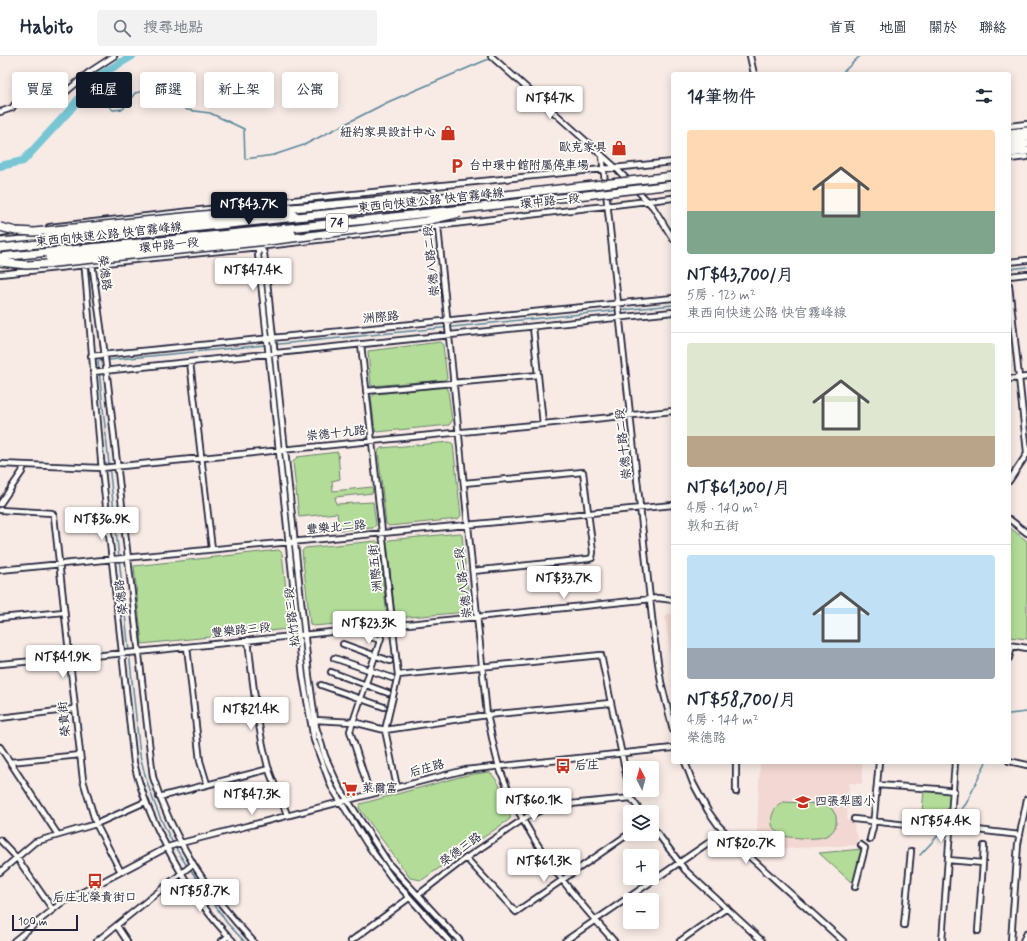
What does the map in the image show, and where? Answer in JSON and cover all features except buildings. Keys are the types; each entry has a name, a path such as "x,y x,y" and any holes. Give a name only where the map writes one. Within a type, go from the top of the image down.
{"highway":[{"path":"1011,133 1027,131"},
{"path":"1011,139 1027,137"},
{"path":"1011,146 1027,144"},
{"path":"1011,153 1027,151"},
{"name":"東西向快速公路 快官霧峰線","path":"0,248 671,176"},
{"name":"東西向快速公路 快官霧峰線","path":"0,257 671,185"},
{"name":"74","path":"0,242 287,212 318,206 425,198 496,196"},
{"name":"74","path":"0,262 280,234 325,233 426,221 494,205"},
{"path":"0,227 16,231 40,231 223,213 318,206"},
{"path":"0,262 26,265 45,264 325,233"}],"street":[{"path":"0,112 12,108 20,97 29,98 44,92 66,92 88,73 114,56"},
{"path":"750,56 754,72"},
{"path":"493,58 616,168 648,201 671,236"},
{"path":"1011,126 1027,124"},
{"name":"崇德十路二段","path":"602,155 620,308 650,599 661,682 671,722"},
{"path":"1011,159 1027,157"},
{"path":"0,233 255,204 671,162"},
{"name":"崇德八路二段","path":"434,187 468,526 479,617 487,715 499,765 522,818 539,848 595,920 614,941"},
{"name":"環中路一段","path":"0,274 260,246 438,224 671,198"},
{"name":"松竹路三段","path":"255,204 260,246 258,254 267,339 299,635 312,733 326,775 340,802 376,857 409,898 450,941"},
{"name":"榮德路","path":"80,223 91,356 97,371 102,468 134,764 145,802 182,873 233,941"},
{"name":"榮德路","path":"87,223 118,466 150,762 159,797 193,864 223,906 253,941"},
{"name":"松竹路三段","path":"260,246 264,253 274,338 315,720 325,756 334,780 389,864 460,941"},
{"path":"1011,262 1027,260"},
{"path":"1011,276 1027,274"},
{"name":"洲際路","path":"91,356 105,359 274,338 449,325 620,308 671,298"},
{"path":"1011,304 1027,453 1011,478"},
{"name":"洲際路","path":"97,371 671,312"},
{"path":"533,327 543,424"},
{"name":"洲際五街","path":"361,344 398,675 385,730 397,787"},
{"path":"190,362 212,550"},
{"path":"366,391 538,374"},
{"path":"1011,379 1027,377"},
{"name":"崇德十九路","path":"0,464 102,468 671,411"},
{"path":"0,504 22,472 24,465"},
{"path":"464,483 581,471 584,474 593,552 593,556 590,559 473,572"},
{"name":"豐樂北二路","path":"0,570 468,526 671,504"},
{"name":"榮貴街","path":"0,510 52,513 54,516 83,780 96,824 121,872"},
{"path":"1011,521 1027,533"},
{"name":"豐樂路三段","path":"0,664 138,652 650,599 671,600"},
{"path":"0,618 64,612"},
{"path":"370,794 350,731 381,639 371,637"},
{"path":"248,640 256,712 269,768 287,815"},
{"path":"343,644 390,661"},
{"path":"1011,646 1027,648"},
{"path":"187,647 200,761 207,784"},
{"path":"398,675 483,668 601,655 631,798 636,805"},
{"path":"334,658 392,678"},
{"path":"331,672 388,692"},
{"path":"321,685 384,707"},
{"path":"315,720 352,722 385,730 487,715 610,703"},
{"path":"0,718 74,709"},
{"path":"0,747 58,835"},
{"name":"后庄路","path":"14,941 53,910 168,847 465,770 499,765 671,748"},
{"path":"10,762 80,755"},
{"path":"1011,761 1027,765"},
{"path":"686,764 693,783 708,811 724,832 843,941"},
{"path":"736,764 736,792"},
{"path":"870,839 874,821 879,764"},
{"path":"942,941 955,764"},
{"path":"159,797 269,768"},
{"path":"877,785 954,790"},
{"name":"榮德三路","path":"418,894 522,818 550,806 631,798"},
{"path":"1010,941 1020,835 1027,799"},
{"path":"0,872 35,842 96,824 145,802"},
{"path":"854,819 915,826"},
{"path":"951,827 1020,835"},
{"path":"565,941 724,832"},
{"path":"659,835 680,863 762,941"},
{"path":"466,858 516,912 623,838"},
{"path":"0,840 17,858 53,910"},
{"path":"855,888 865,848 861,845"},
{"path":"978,931 984,846"},
{"path":"904,924 912,852"},
{"path":"948,860 983,863"},
{"path":"97,941 193,864"},
{"path":"351,941 409,898"},
{"path":"680,941 687,939 727,908"},
{"path":"117,926 128,941"},
{"path":"1023,941 1027,933"},
{"path":"222,941 229,936"}],"shaded area":[{"path":"671,614 671,663 665,615"},
{"name":"四張犁國小","path":"760,764 862,764 862,784 849,783 847,820 855,822 854,831 858,836 856,845 756,850"}],"green space":[{"path":"440,342 443,345 447,378 445,380 371,386 368,351"},
{"path":"445,387 448,389 452,421 449,425 377,432 375,430 371,397 375,394"},
{"path":"450,442 453,444 461,516 458,519 389,526 386,524 378,451 381,448"},
{"path":"338,452 340,479 332,481 333,491 372,487 373,493 335,497 336,504 373,502 376,525 373,528 339,530 337,513 299,517 293,462 297,457"},
{"path":"1011,529 1027,541 1027,639 1011,637"},
{"path":"459,533 462,535 470,609 467,612 398,618 395,616 387,542 389,540"},
{"path":"376,541 379,543 387,617 385,620 313,626 310,624 302,551 305,548"},
{"path":"279,550 282,553 290,626 288,629 142,644 134,566"},
{"path":"489,772 501,787 509,808 510,819 422,880 410,878 359,808 360,804 467,775"},
{"path":"924,791 951,793 949,824 921,822"},
{"path":"783,802 825,804 832,809 836,816 836,824 834,829 826,836 820,838 787,837 782,835 773,827 772,818 773,813"},
{"path":"863,849 854,881 851,882 819,853"}],"waterway":[{"path":"0,166 23,161 100,75 132,56"},
{"path":"843,72 860,56"},
{"path":"132,97 135,93 158,88 187,110 210,113 244,129 245,159 274,155 304,145 388,102 491,58"},
{"path":"111,108 113,110 124,108"},
{"path":"1011,269 1027,267"},
{"path":"269,345 671,305"},
{"path":"187,866 171,840 158,813 140,755 98,361 266,345"},
{"path":"1011,714 1027,712"},
{"path":"952,820 966,804 985,764"},
{"path":"920,855 948,825"},
{"path":"190,869 227,923 244,941"}],"place":[{"name":"紐約家具設計中心","path":"448,133"},
{"name":"歐克家具","path":"619,148"},
{"name":"台中環中館附屬停車場","path":"457,166"},
{"name":"后庄","path":"563,766"},
{"name":"萊爾富","path":"350,789"},
{"name":"四張犁國小","path":"803,802"},
{"name":"后庄北榮貴街口","path":"95,881"}]}
